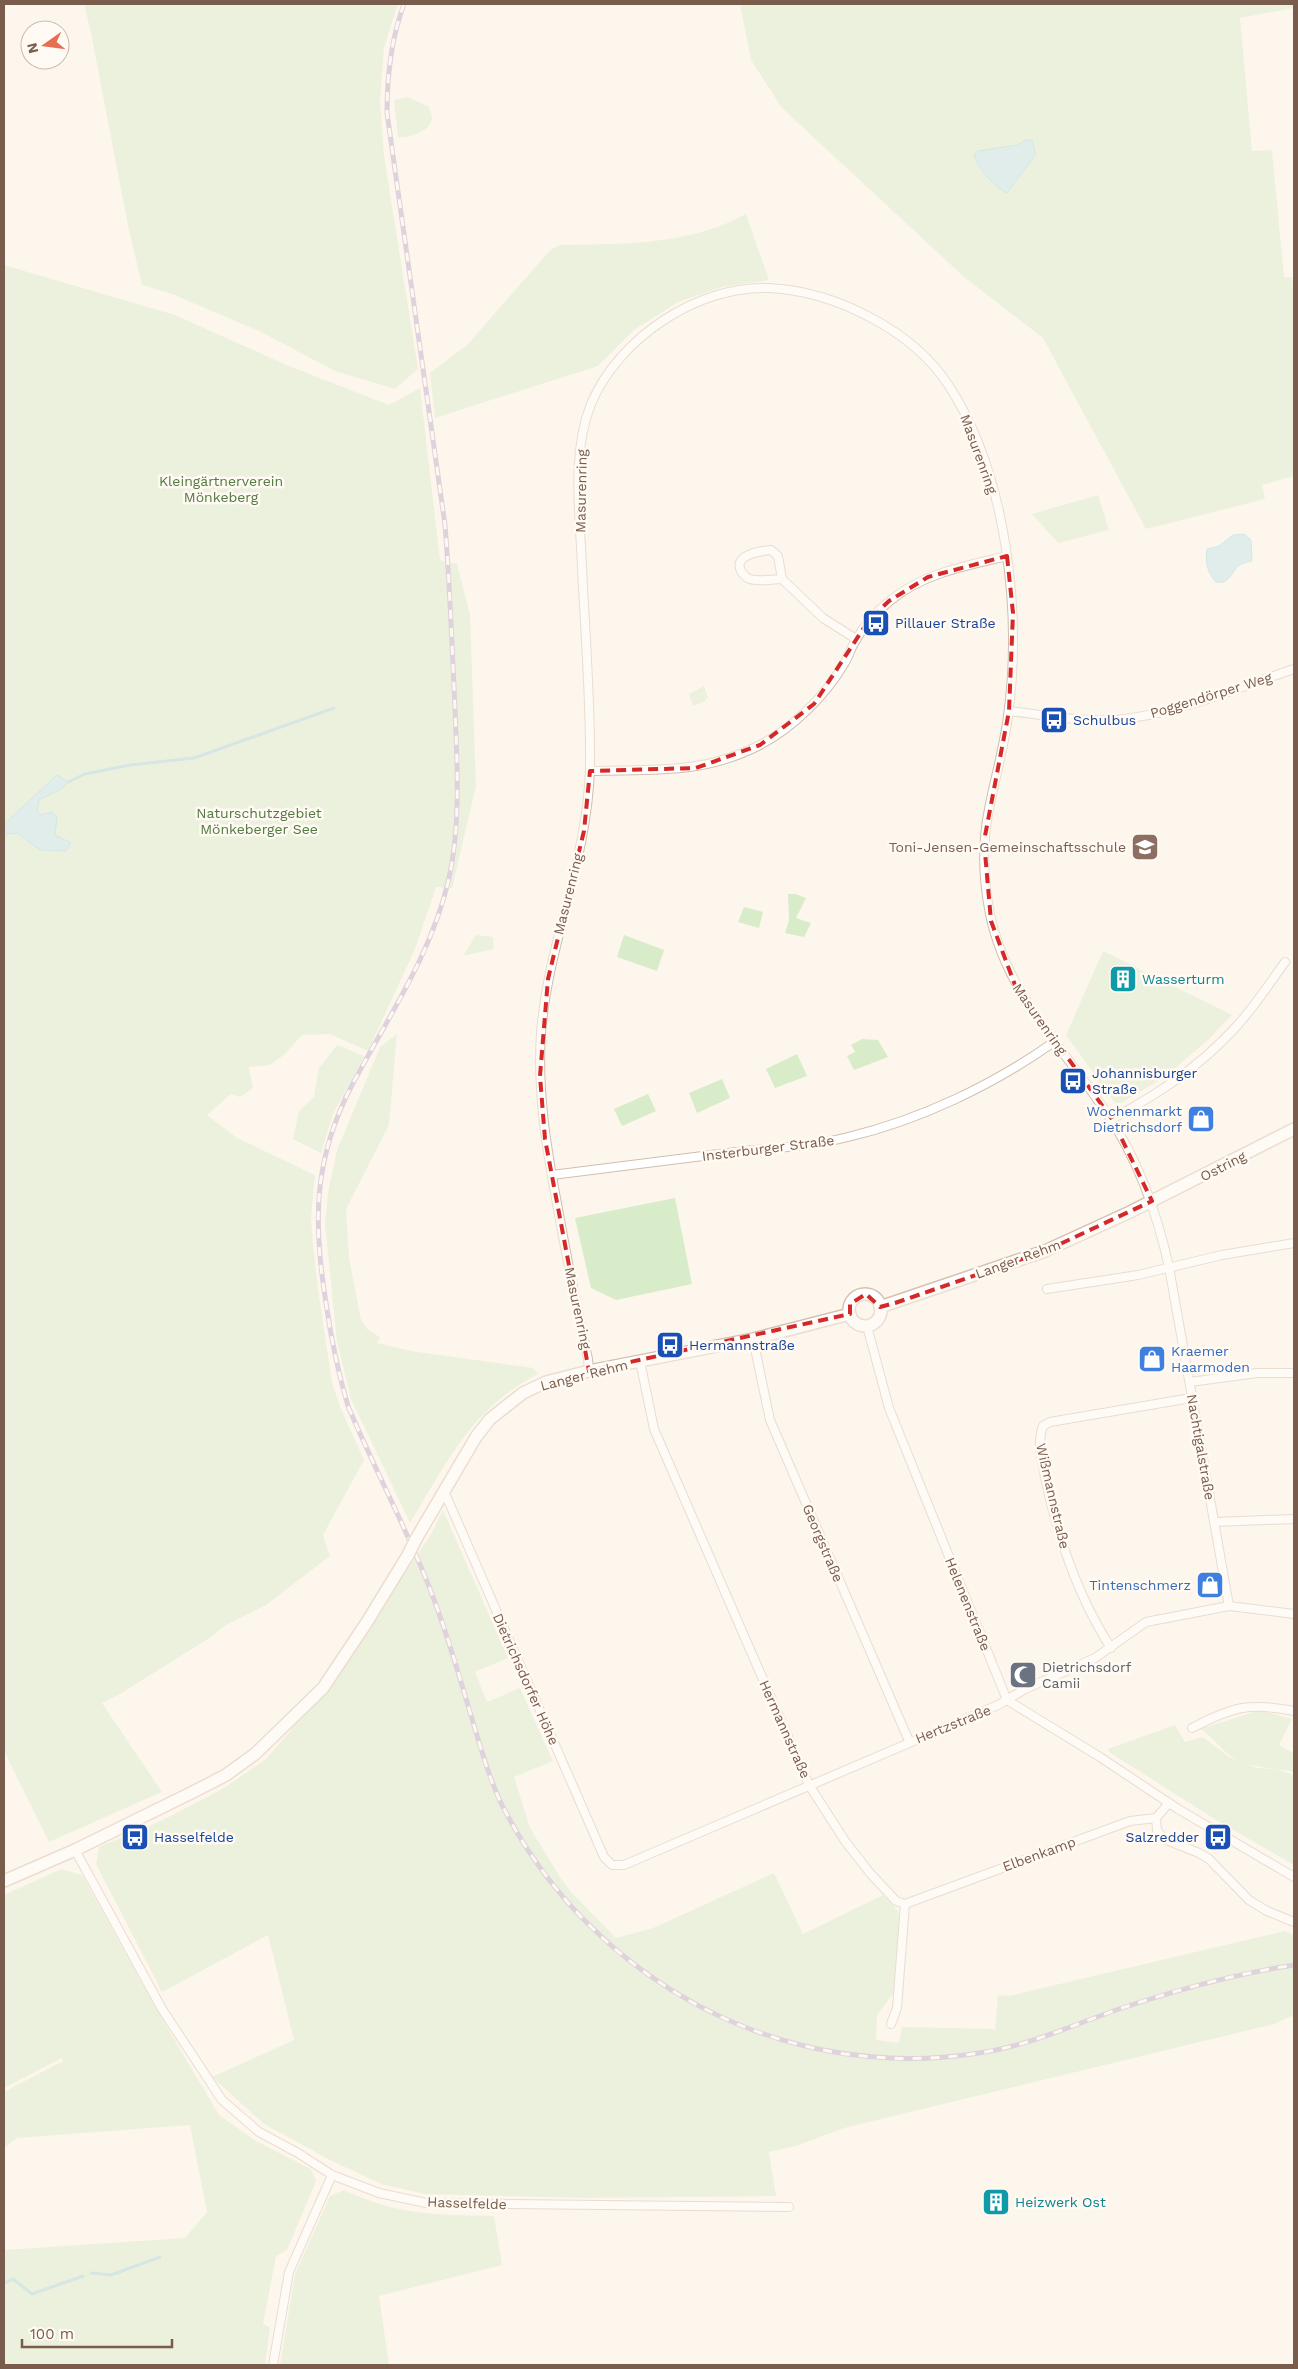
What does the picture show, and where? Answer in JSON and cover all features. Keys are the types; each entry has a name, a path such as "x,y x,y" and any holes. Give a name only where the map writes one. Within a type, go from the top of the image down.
{"street":[{"name":"Masurenring","path":"589,1371 545,1139 540,1076 541,1034 548,979 584,831 590,771 579,481 583,433 589,408 603,379 636,341 669,314 722,295 762,288 788,290 833,301 879,322 918,351 946,380 964,411 977,441 998,508 1013,613 1009,711 987,816 984,868 986,896 998,946 1015,985 1054,1042 1112,1119 1152,1201"},
{"path":"782,580 750,579 743,574 740,560 745,556 771,550 778,556 782,580 823,618 856,639"},
{"path":"590,771 696,768 734,756 760,745 777,735 814,704 844,664 856,639 870,620 889,601 928,577 1006,556"},
{"name":"Poggendörper Weg","path":"1009,711 1088,720 1132,718 1184,705 1294,669"},
{"path":"1112,1119 1158,1094 1200,1063 1235,1028 1286,962"},
{"name":"Insterburger Straße","path":"552,1175 730,1152 782,1149 848,1137 896,1122 970,1092 1054,1042"},
{"name":"Ostring","path":"1152,1201 1294,1129"},
{"name":"Nachtigalstraße","path":"1152,1201 1170,1267 1228,1606"},
{"name":"Langer Rehm","path":"880,1306 1045,1251 1152,1201"},
{"path":"1047,1289 1138,1275 1294,1243"},
{"path":"862,1295 871,1296 879,1302 880,1306 881,1312 877,1321 868,1326 854,1322 850,1314 850,1304 862,1295"},
{"name":"Langer Rehm","path":"4,1881 75,1850 226,1775 255,1754 323,1688 367,1622 408,1555 476,1437 490,1419 508,1403 546,1382 589,1371 753,1339 850,1314"},
{"name":"Helenenstraße","path":"868,1326 890,1408 1007,1700"},
{"name":"Georgstraße","path":"753,1339 770,1420 910,1741"},
{"name":"Hermannstraße","path":"640,1361 654,1428 809,1785 845,1841 870,1873 896,1901 905,1904"},
{"path":"1190,1382 1257,1373 1294,1373"},
{"name":"Wißmannstraße","path":"1111,1648 1084,1599 1062,1544 1050,1497 1039,1436 1043,1426 1050,1422 1191,1398"},
{"name":"Dietrichsdorfer Höhe","path":"444,1491 604,1857 612,1865"},
{"path":"1214,1522 1294,1519"},
{"name":"Hertzstraße","path":"612,1865 624,1865 1007,1700 1025,1689 1095,1658 1146,1622 1228,1606 1294,1614"},
{"path":"1007,1700 1169,1802 1294,1877"},
{"path":"1192,1728 1218,1715 1245,1706 1260,1705 1294,1711"},
{"path":"1169,1802 1156,1818 1157,1830 1164,1840 1199,1853 1209,1860 1248,1900 1267,1911 1294,1922"},
{"name":"Elbenkamp","path":"905,1904 1130,1821 1156,1818"},
{"name":"Hasselfelde","path":"75,1850 162,2009 222,2100 258,2132 298,2153 332,2175 379,2193 426,2203 789,2206"},
{"path":"890,2024 897,2008 905,1904"},
{"path":"273,2365 289,2272 332,2175"}],"highlighted area":[{"path":"1007,556 1013,613 1009,711 984,841 991,921 1015,985 1112,1119 1152,1201 1045,1251 895,1303 880,1307 866,1294 850,1304 850,1314 823,1321 589,1371 545,1139 540,1076 548,979 584,831 590,771 696,768 760,745 814,704 869,620 889,601 928,577"}],"green space":[{"path":"84,4 398,4 384,47 380,100 384,156 418,369 395,389 335,371 259,331 172,294 142,285 128,226"},
{"path":"740,4 1294,4 1294,8 1240,18 1252,151 1272,150 1284,277 1292,277 1294,295 1294,476 1262,485 1265,499 1146,529 1043,338 964,277 782,108 751,60"},
{"path":"408,97 429,107 431,123 418,133 407,137 398,137 394,100"},
{"path":"746,214 769,280 722,287 678,302 634,330 598,366 435,418 430,373 468,344 550,250 560,245 657,241 676,238 718,227"},
{"name":"Naturschutzgebiet Mönkeberger See","path":"4,265 175,315 289,366 389,405 420,388 440,560 457,564 470,615 476,786 452,888 436,887 415,949 368,1051 330,1034 302,1035 285,1054 270,1065 249,1067 253,1088 240,1097 231,1094 207,1115 237,1138 315,1175 311,1217 313,1244 332,1383 341,1409 364,1460 323,1535 330,1556 266,1605 226,1625 211,1637 120,1694 102,1703 162,1792 49,1842 4,1751"},
{"path":"1098,495 1109,530 1058,543 1032,514"},
{"path":"704,686 708,698 693,706 689,694"},
{"path":"788,894 795,894 806,898 796,918 811,923 804,937 785,933 789,920"},
{"path":"744,907 763,912 759,928 738,922"},
{"path":"476,935 493,937 494,949 463,956"},
{"path":"624,935 664,950 657,971 617,957"},
{"path":"1103,951 1232,1015 1209,1039 1166,1076 1121,1103 1115,1103 1066,1035"},
{"path":"397,1034 389,1125 346,1209 349,1258 361,1320 368,1330 380,1337 377,1343 411,1351 533,1368 538,1374 495,1403 478,1420 463,1438 410,1523 351,1399 337,1342 325,1225 328,1193 337,1150 380,1047"},
{"path":"862,1039 878,1040 888,1057 854,1070 847,1056 855,1052 851,1045"},
{"path":"337,1045 364,1056 333,1114 321,1153 293,1139 299,1111 314,1097 319,1068"},
{"path":"797,1054 807,1076 775,1088 766,1069"},
{"path":"722,1079 730,1098 697,1113 689,1093"},
{"path":"648,1094 656,1111 622,1126 614,1109"},
{"path":"675,1198 692,1284 616,1300 591,1288 575,1218"},
{"path":"443,1510 508,1658 475,1672 487,1702 520,1688 553,1761 514,1777 530,1828 571,1892 616,1938 653,1928 774,1873 803,1934 883,1895 898,1911 899,1917 895,1991 877,2015 876,2040 899,2043 902,2027 995,2029 998,1995 1009,1996 1285,1931 1294,1935 1294,2015 1274,2024 844,2128 796,2146 769,2152 776,2196 584,2198 425,2194 381,2184 330,2160 264,2124 212,2077 294,2040 268,1935 162,1992 96,1864 99,1847 165,1819 224,1788 266,1759 339,1674 431,1534"},
{"path":"1260,1710 1292,1719 1279,1745 1294,1753 1294,1772 1252,1765 1236,1760 1200,1729"},
{"path":"1175,1725 1185,1742 1203,1737 1229,1757 1257,1768 1277,1769 1294,1775 1294,1865 1221,1823 1109,1752 1108,1749"},
{"path":"61,1869 82,1875 154,2005 219,2115 256,2141 311,2169 316,2181 287,2250 276,2256 263,2324 270,2327 265,2365 4,2365 4,2250 185,2238 207,2212 190,2125 17,2138 4,2148 4,2092 63,2061 62,2058 4,2088 4,1895"},
{"path":"344,2190 400,2209 435,2214 494,2216 502,2265 379,2296 389,2365 280,2365 295,2274 330,2196"}],"water":[{"path":"1027,140 1032,140 1036,154 1007,193 987,177 974,155 978,151 1017,145"},
{"path":"1244,534 1251,540 1252,561 1239,566 1224,582 1216,582 1207,567 1207,549 1219,546 1233,535"},
{"path":"57,775 68,782 63,788 39,800 37,812 41,815 52,812 57,817 55,835 71,843 66,851 40,850 17,833 8,834 4,838 4,824"}],"waterway":[{"path":"68,782 85,774 130,765 194,758 334,708"},
{"path":"91,2273 111,2275 160,2257"},
{"path":"4,2283 13,2279 32,2294 83,2276"}],"railway":[{"path":"404,4 391,58 387,113 445,525 457,750 457,815 449,878 432,933 408,985 352,1085 330,1139 323,1166 320,1192 318,1218 319,1245 330,1329 348,1406 411,1543 437,1606 487,1768 502,1805 540,1867 587,1922 640,1969 700,2007 765,2035 834,2052 906,2058 997,2050 1033,2040 1162,1995 1228,1978 1294,1965"}],"place":[{"name":"Pillauer Straße","path":"876,623"},
{"name":"Schulbus","path":"1054,720"},
{"name":"Toni-Jensen-Gemeinschaftsschule","path":"1145,847"},
{"name":"Wasserturm","path":"1123,979"},
{"name":"Johannisburger Straße","path":"1073,1081"},
{"name":"Wochenmarkt Dietrichsdorf","path":"1201,1119"},
{"name":"Hermannstraße","path":"670,1345"},
{"name":"Kraemer Haarmoden","path":"1152,1359"},
{"name":"Tintenschmerz","path":"1210,1585"},
{"name":"Dietrichsdorf Camii","path":"1023,1675"},
{"name":"Hasselfelde","path":"135,1837"},
{"name":"Salzredder","path":"1218,1837"},
{"name":"Heizwerk Ost","path":"996,2202"}],"park label":[{"name":"Kleingärtnerverein Mönkeberg","path":"221,490"}]}
